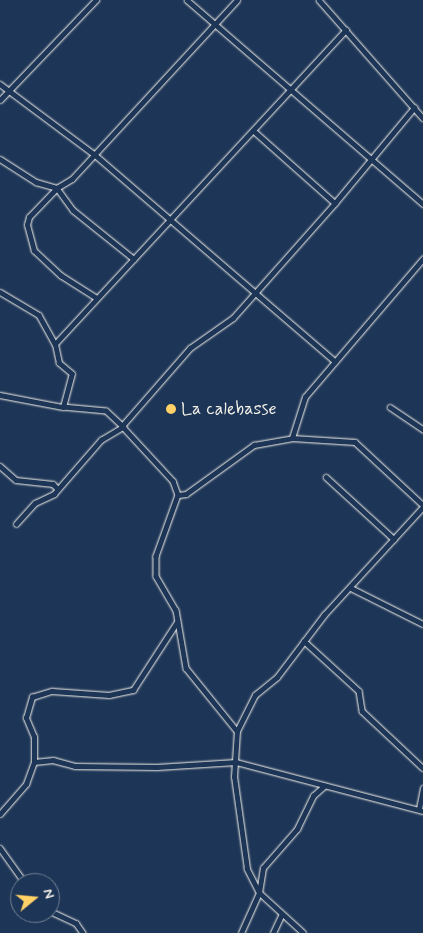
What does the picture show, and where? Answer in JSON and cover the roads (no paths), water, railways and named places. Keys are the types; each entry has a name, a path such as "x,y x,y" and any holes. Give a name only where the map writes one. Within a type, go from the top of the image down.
{"street":[{"path":"0,100 96,0"},
{"path":"188,0 294,88 423,204"},
{"path":"96,298 61,276 34,251 27,225 29,217 94,154 238,0"},
{"path":"319,0 423,118"},
{"path":"55,344 96,298 255,132 346,30"},
{"path":"0,84 94,154 334,361"},
{"path":"16,524 35,503 58,489 100,440 122,426 190,348 233,318 254,291 286,263 414,108"},
{"path":"255,132 335,203"},
{"path":"0,159 36,182 57,188 72,210 134,259"},
{"path":"292,438 304,397 423,259"},
{"path":"0,292 38,315 55,344 59,363 72,374 63,407"},
{"path":"0,395 63,407 106,411 173,481 178,495 155,566 178,621 186,668 237,731"},
{"path":"390,407 423,428"},
{"path":"178,495 186,494 254,445 292,438 355,442 423,507 304,641 277,677 256,695 237,731 236,762 242,844 259,893 281,916 303,933"},
{"path":"0,466 16,480 53,484 58,489"},
{"path":"326,477 394,539"},
{"path":"351,588 423,624"},
{"path":"0,814 26,784 34,762 34,737 26,718 32,697 52,691 109,694 133,690 178,621"},
{"path":"304,641 359,691 362,711 423,768"},
{"path":"34,762 157,767 236,762 421,810 423,788"},
{"path":"241,933 259,893 263,868 297,829 313,796 324,786"},
{"path":"0,848 18,873"},
{"path":"60,916 76,924 83,933"},
{"path":"273,933 281,916"}],"place":[{"name":"La calebasse","path":"171,409"}]}
